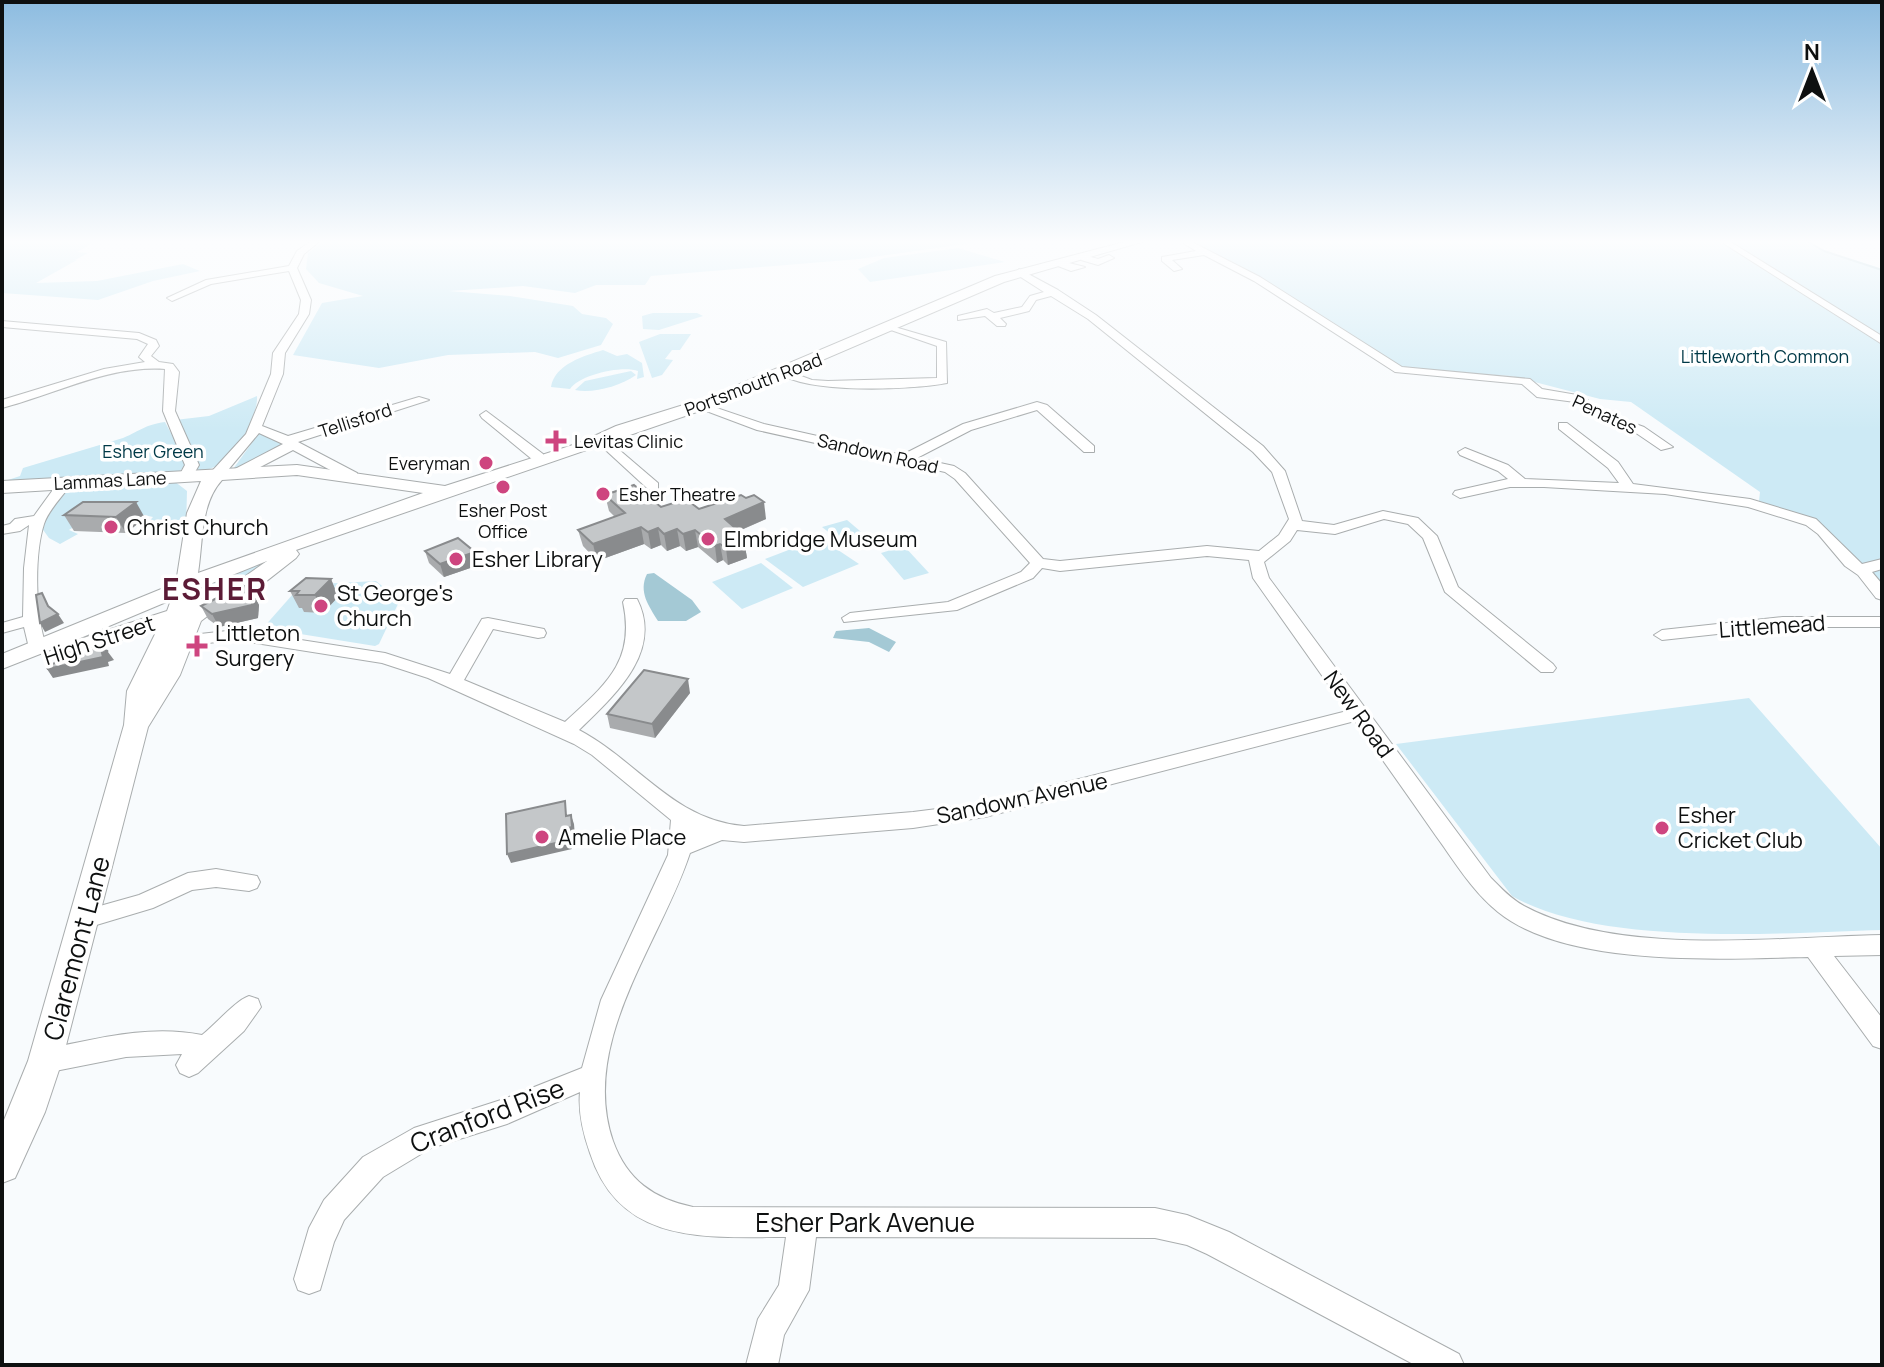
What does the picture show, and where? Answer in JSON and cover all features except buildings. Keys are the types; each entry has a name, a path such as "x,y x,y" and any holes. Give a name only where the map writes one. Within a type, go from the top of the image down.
{"main road":[{"name":"Portsmouth Road","path":"601,438 699,406 785,373 940,305"},
{"name":"High Street","path":"518,467 538,457 601,438"},
{"name":"High Street","path":"2,662 414,493 450,489 601,438"},
{"path":"205,488 218,473 305,470 352,476 414,493"},
{"path":"205,488 240,472"},
{"name":"Lammas Lane","path":"2,487 218,473"},
{"path":"186,476 199,480 205,488"},
{"name":"Claremont Lane","path":"174,641 186,585 197,506 205,488"},
{"name":"High Street","path":"2,670 209,606 242,589 317,535"},
{"name":"Claremont Lane","path":"2,1165 27,1112 45,1061 136,727 136,702 191,618 209,606"}],"street":[{"path":"218,473 246,445 256,429 277,374 279,353 305,305"},
{"path":"962,318 981,311 998,320 1021,313 1031,305"},
{"path":"850,618 870,611 951,607 1027,575 1038,563 1060,566 1207,551 1260,556 1285,538 1295,525 1296,519 1278,471 1258,449 1073,305"},
{"name":"Penates","path":"1297,305 1399,370 1526,381 1540,393 1579,399 1596,414 1640,430 1666,447"},
{"path":"1825,305 1882,341"},
{"path":"2,324 139,336 154,346 149,360"},
{"path":"785,373 819,385 943,381 942,344 892,327"},
{"path":"2,404 149,360 169,366 173,372 167,401 168,418 191,461 186,476"},
{"name":"Tellisford","path":"289,443 423,400"},
{"name":"Sandown Road","path":"699,406 761,427 955,472 1038,563"},
{"path":"904,459 967,427 1029,407 1043,408 1089,449"},
{"path":"486,415 538,457"},
{"path":"1563,426 1613,465 1629,488"},
{"path":"256,429 352,476"},
{"path":"601,438 653,486"},
{"path":"240,472 289,443"},
{"path":"1465,451 1503,468 1520,482"},
{"path":"1460,494 1520,482 1629,488 1706,495 1796,515 1823,531 1882,595"},
{"path":"38,648 33,640 32,620 34,556 39,520 65,483"},
{"path":"1295,525 1335,530 1383,515 1413,521 1430,536 1451,589 1535,662"},
{"path":"2,530 15,528 20,522 39,520"},
{"name":"New Road","path":"1260,556 1255,567 1261,578 1358,714 1483,884 1515,912 1558,930 1632,944 1695,947 1882,945"},
{"path":"1864,572 1867,567 1882,564"},
{"path":"567,731 614,684 636,649 638,623 631,602"},
{"path":"2,628 32,620"},
{"path":"453,682 489,620 538,633"},
{"name":"Littlemead","path":"1662,635 1783,622 1882,622"},
{"path":"174,641 236,635 376,656 453,682 567,731 599,750 681,817"},
{"name":"Sandown Avenue","path":"681,817 720,832 773,832 969,813 1358,714"},
{"name":"Esher Park Avenue","path":"681,817 681,848 607,1013 594,1078 592,1105 601,1150 623,1188 641,1203 664,1217 693,1222 1155,1223 1187,1230 1300,1284 1448,1365"},
{"path":"681,848 720,832"},
{"path":"83,920 145,902 188,882 216,878 249,882"},
{"path":"1814,947 1882,1038"},
{"path":"45,1061 185,1041 197,1056 243,1017 249,1007"},
{"name":"Cranford Rise","path":"309,1279 320,1239 334,1210 373,1167 399,1149 453,1126 507,1111 562,1085 594,1078"},
{"path":"762,1365 769,1330 794,1290 803,1221"}],"green space":[{"path":"321,305 565,305 573,306 582,314 606,318 613,324 601,345 558,358 535,352 448,355 379,368 293,355"},
{"name":"Littleworth Common","path":"1302,305 1882,305 1882,595 1823,531 1784,510 1759,501 1760,492 1631,402 1600,399 1511,376 1404,369"},
{"path":"697,313 703,316 659,330 643,329 642,316"},
{"path":"660,334 691,334 680,350 672,350 665,359 673,360 662,375 652,378 639,342"},
{"path":"603,350 617,356 627,354 642,363 644,377 637,379 638,371 631,369 612,370 582,379 570,389 551,387 564,367"},
{"path":"631,371 636,375 615,386 590,391 575,390 585,381"},
{"name":"Esher Green","path":"257,396 253,418 239,444 219,464 197,470 175,420 209,416"},
{"name":"Esher Green","path":"165,422 187,463 178,473 2,482 20,476 23,468"},
{"name":"Esher Green","path":"264,432 285,444 241,468 233,469 259,433"},
{"path":"174,481 187,491 186,528 139,533 153,517 109,515 87,520 69,530 78,534 60,544 49,538 41,527 66,489"},
{"path":"847,520 873,542 850,549 822,527"},
{"path":"820,538 859,564 803,587 765,559"},
{"path":"904,546 929,573 904,580 881,553"},
{"path":"278,555 240,583 191,601 194,589"},
{"path":"761,563 793,588 742,609 712,582"},
{"path":"376,581 393,595 398,604 379,644 375,646 263,628 301,585"},
{"name":"Esher Cricket Club","path":"1749,698 1882,849 1882,930 1692,933 1593,923 1549,912 1512,896 1396,744"}],"shaded area":[{"path":"654,573 692,600 701,612 686,621 658,621 644,593 647,574"},
{"path":"869,628 896,642 889,652 869,642 833,638 836,631"}],"place":[{"name":"Levitas Clinic","path":"556,441"},
{"name":"Everyman","path":"486,463"},
{"name":"Esher Post Office","path":"503,487"},
{"name":"Esher Theatre","path":"603,494"},
{"name":"Christ Church","path":"111,527"},
{"name":"Elmbridge Museum","path":"708,539"},
{"name":"Esher Library","path":"456,559"},
{"name":"St George's Church","path":"321,606"},
{"name":"Littleton Surgery","path":"197,646"},
{"name":"Esher Cricket Club","path":"1662,828"},
{"name":"Amelie Place","path":"542,837"}],"district":[{"name":"ESHER","path":"215,588"}]}
